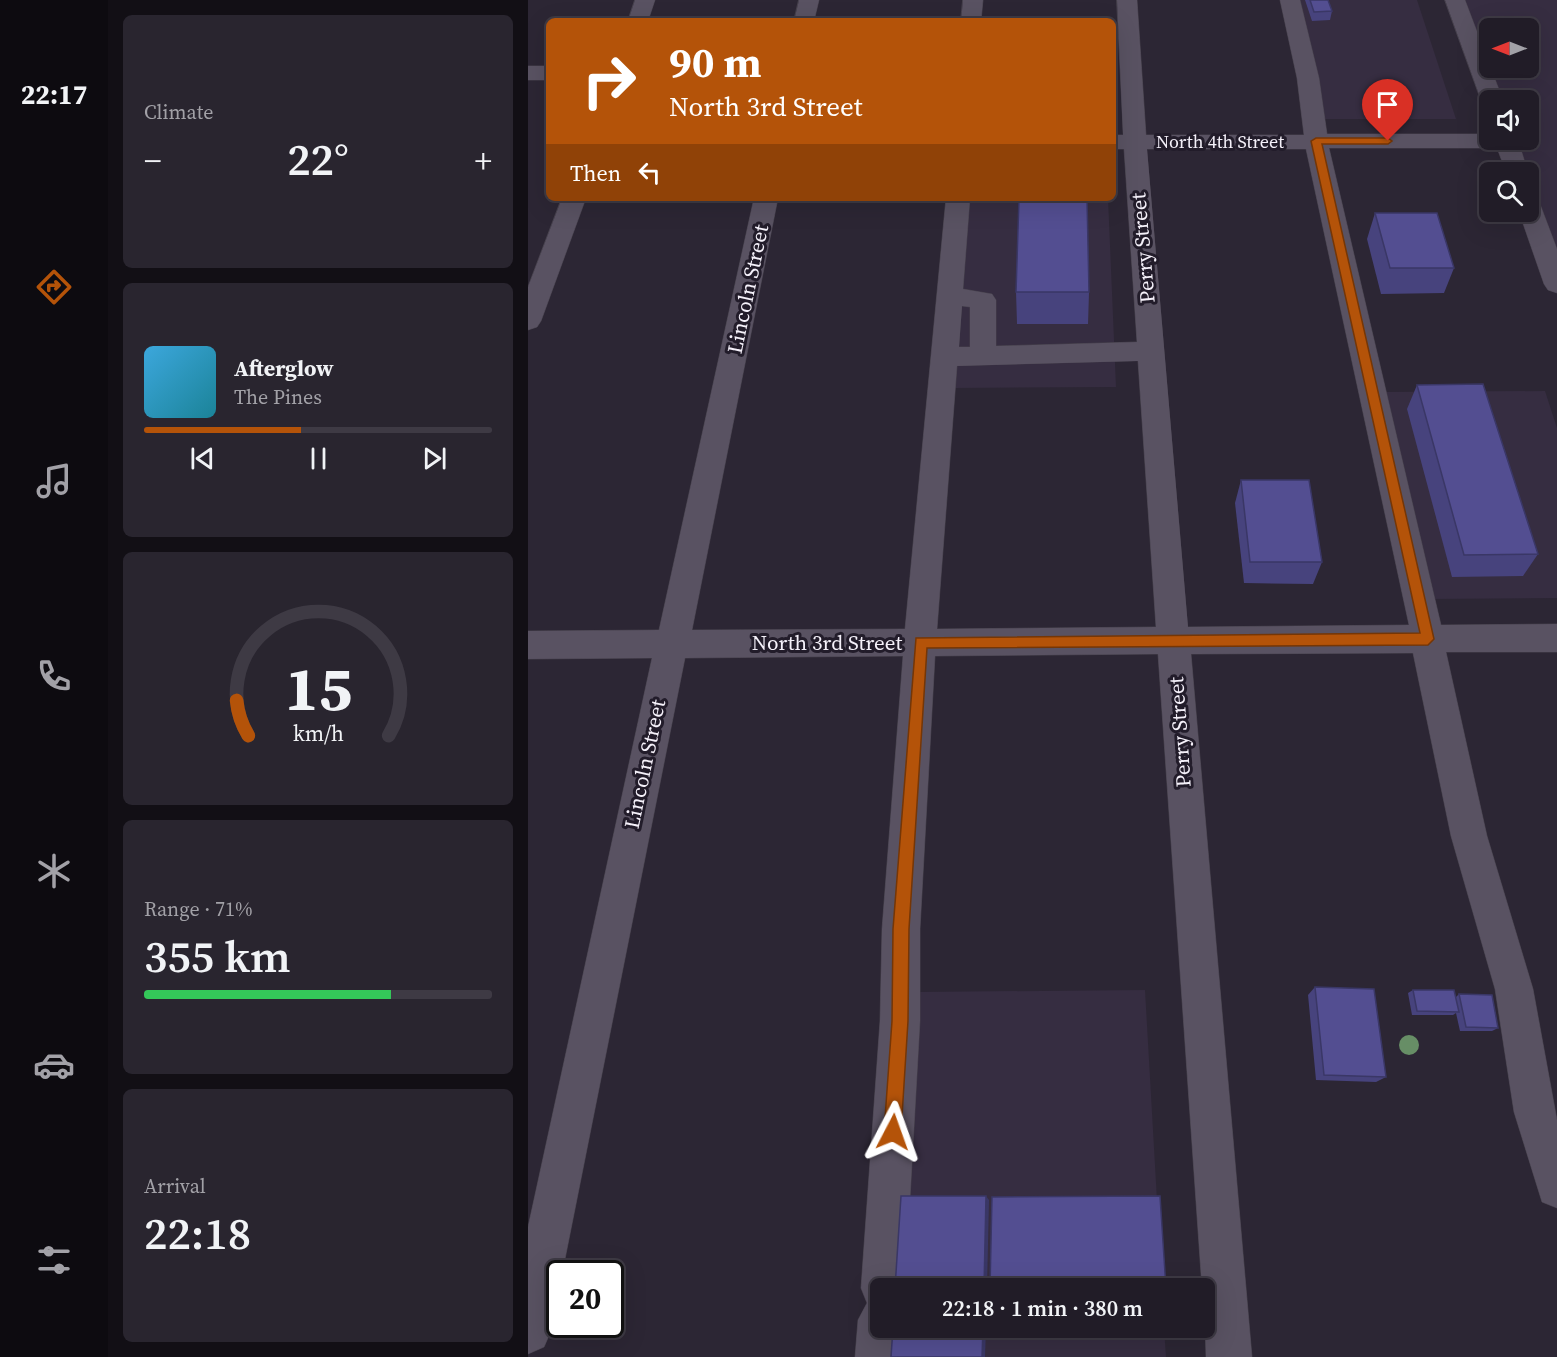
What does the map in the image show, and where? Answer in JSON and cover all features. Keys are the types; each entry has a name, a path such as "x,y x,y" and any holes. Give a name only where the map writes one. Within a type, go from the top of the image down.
{"street":[{"path":"639,18 645,0"},
{"path":"805,18 809,0"},
{"path":"971,18 973,0"},
{"name":"Perry Street","path":"1127,0 1124,142 1152,351 1229,1357"},
{"path":"1290,0 1308,78 1316,141 1428,639 1468,836 1514,989 1534,1112 1557,1187"},
{"path":"1455,0 1488,90"},
{"path":"528,73 546,73"},
{"name":"North 4th Street","path":"1124,142 1479,140"},
{"path":"528,321 573,201"},
{"name":"Lincoln Street","path":"528,1332 765,201"},
{"path":"884,1278 900,1021 901,929 921,642 958,201"},
{"path":"1535,222 1557,284"},
{"path":"951,297 983,300 983,356"},
{"path":"946,357 1152,351"},
{"name":"North 3rd Street","path":"528,645 1557,638"},
{"path":"878,1357 879,1338"}],"shaded area":[{"path":"1296,0 1417,0 1456,119 1322,119"},
{"path":"1464,0 1557,0 1557,250 1539,202 1539,162 1524,162 1520,150 1539,150 1539,90 1498,90 1494,78 1539,78 1539,18 1479,18 1479,39"},
{"path":"966,201 1108,201 1116,387 954,388"},
{"path":"1545,391 1557,428 1557,598 1428,599 1383,392"},
{"path":"1145,990 1161,1278 904,1278 918,992"},
{"path":"900,1338 1165,1338 1166,1357 899,1357"}],"building":[{"path":"1310,0 1328,0 1332,11 1314,12"},
{"path":"1019,201 1087,201 1089,292 1016,292"},
{"path":"1375,213 1437,213 1454,268 1390,268"},
{"path":"1483,384 1538,554 1464,555 1417,385"},
{"path":"1241,480 1309,480 1322,562 1250,562"},
{"path":"1315,987 1374,989 1386,1077 1324,1075"},
{"path":"1413,990 1454,990 1459,1012 1417,1011"},
{"path":"1459,994 1492,995 1498,1028 1466,1027"},
{"path":"901,1196 986,1196 984,1278 896,1278"},
{"path":"1160,1196 1165,1278 990,1278 992,1197"},
{"path":"892,1338 983,1338 982,1357 891,1357"}],"route":[{"path":"893,1132 900,1021 901,929 921,642 1428,639 1316,141 1388,141"}]}
